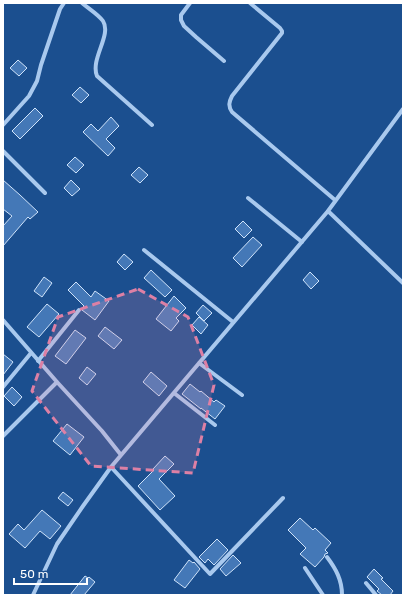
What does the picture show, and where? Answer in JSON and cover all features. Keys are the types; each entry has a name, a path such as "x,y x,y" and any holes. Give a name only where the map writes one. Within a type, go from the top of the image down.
{"street":[{"path":"3,125 28,96 37,81 60,9 64,3"},
{"path":"82,3 104,22 105,27 95,67 98,76 152,126"},
{"path":"190,3 181,15 181,20 184,26 224,61"},
{"path":"250,3 280,28 282,33 232,96 229,101 229,108 336,200"},
{"path":"33,595 57,544 111,467 328,211 403,109"},
{"path":"3,151 44,193"},
{"path":"248,198 302,242"},
{"path":"328,211 403,283"},
{"path":"144,250 234,322"},
{"path":"38,361 79,310"},
{"path":"3,320 102,431 121,455"},
{"path":"3,387 31,353"},
{"path":"199,363 242,395"},
{"path":"3,436 57,382"},
{"path":"174,393 216,425"},
{"path":"111,467 210,574 282,498"},
{"path":"327,557 340,578 342,595"},
{"path":"305,568 323,595"},
{"path":"366,583 376,595"}],"highlighted area":[{"path":"138,289 188,317 214,385 193,473 91,466 32,391 58,317"}],"building":[{"path":"18,60 27,68 19,76 10,68"},
{"path":"80,87 89,95 81,103 72,95"},
{"path":"35,108 43,116 20,139 12,131"},
{"path":"111,117 119,126 106,139 115,148 108,156 83,132 91,124 98,131"},
{"path":"75,157 84,165 76,173 67,165"},
{"path":"139,167 148,175 140,183 131,175"},
{"path":"3,180 38,212 30,219 28,217 3,246 3,226 12,216 3,209"},
{"path":"71,180 80,189 72,196 64,188"},
{"path":"243,221 252,230 244,238 235,229"},
{"path":"253,237 262,245 242,267 233,258"},
{"path":"124,254 133,262 125,270 117,262"},
{"path":"151,270 172,290 165,297 144,278"},
{"path":"310,272 319,281 311,289 303,280"},
{"path":"44,277 52,283 42,297 34,291"},
{"path":"76,282 91,297 95,291 109,301 95,320 82,310 84,306 68,290"},
{"path":"174,296 186,308 176,318 179,321 171,331 156,319"},
{"path":"47,304 59,314 39,337 27,327"},
{"path":"203,305 212,313 204,321 196,313"},
{"path":"199,317 208,325 201,334 192,325"},
{"path":"105,327 122,340 114,349 98,336"},
{"path":"75,330 86,338 66,364 55,356"},
{"path":"3,354 13,362 3,375"},
{"path":"87,367 96,374 87,385 79,378"},
{"path":"151,372 167,386 159,396 143,382"},
{"path":"190,384 214,402 216,400 225,406 215,419 182,394"},
{"path":"12,387 22,397 14,406 4,396"},
{"path":"67,424 84,437 70,455 53,441"},
{"path":"165,456 174,464 159,479 175,496 160,510 138,486"},
{"path":"63,492 73,500 68,506 58,498"},
{"path":"42,510 61,526 50,539 40,531 25,548 9,534 18,524 24,530"},
{"path":"300,518 313,530 315,528 331,543 325,550 328,553 325,554 315,567 300,554 306,548 288,530"},
{"path":"217,539 228,550 214,565 208,559 205,563 199,557"},
{"path":"233,555 241,563 226,576 220,569"},
{"path":"189,560 193,563 194,562 200,569 185,588 174,580"},
{"path":"374,569 383,578 381,579 393,591 390,595 382,595 377,591 379,589 367,577"},
{"path":"85,576 88,578 89,577 95,582 84,595 70,595"}]}
